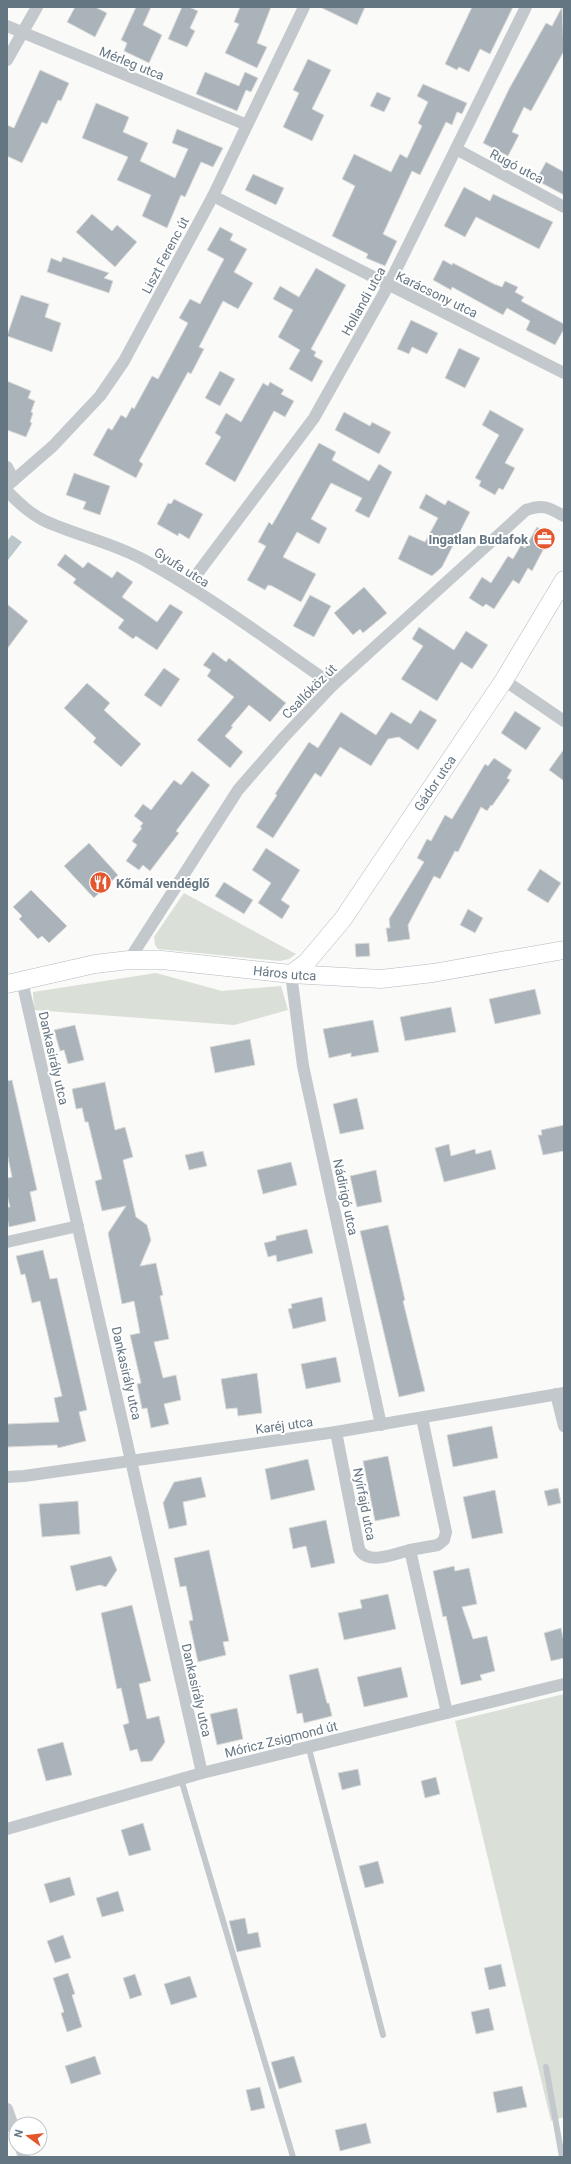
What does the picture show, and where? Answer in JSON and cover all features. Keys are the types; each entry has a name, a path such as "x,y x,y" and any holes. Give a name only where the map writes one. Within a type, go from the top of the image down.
{"street":[{"path":"7,60 36,7"},
{"name":"Liszt Ferenc út","path":"11,483 53,446 100,396 124,361 213,196 304,7"},
{"name":"Hollandi utca","path":"188,586 314,418 388,286 526,7"},
{"name":"Mérleg utca","path":"7,26 247,126"},
{"name":"Rugó utca","path":"456,149 564,207"},
{"name":"Karácsony utca","path":"213,196 388,286 564,372"},
{"path":"7,467 11,483"},
{"name":"Gyufa utca","path":"7,491 24,508 44,520 123,549 146,560 188,586 333,686"},
{"name":"Csallóköz út","path":"129,960 238,790 284,737 333,686 526,510 539,506 550,508 564,516"},
{"name":"Gádor utca","path":"291,974 306,963 343,919 504,680 564,580"},
{"path":"504,680 564,721"},
{"name":"Háros utca","path":"15,982 95,964 129,960 162,960 291,974 381,980 563,953"},
{"name":"Nádirigó utca","path":"291,974 303,1066 381,1425"},
{"name":"Dankasirály utca","path":"15,982 78,1226 202,1773"},
{"path":"7,1242 78,1226"},
{"path":"560,1394 564,1426"},
{"name":"Karéj utca","path":"7,1477 24,1476 336,1432 560,1394"},
{"name":"Nyírfajd utca","path":"336,1432 359,1549 362,1555 370,1559 438,1545 444,1540 446,1532 422,1418"},
{"path":"410,1550 447,1713"},
{"name":"Móricz Zsigmond út","path":"7,1829 202,1773 564,1684"}],"lane":[{"path":"308,1746 383,2035"},
{"path":"181,1779 293,2157"},
{"path":"546,2067 562,2157"}],"shaded area":[{"path":"12,535 22,542 8,560 7,541"},
{"path":"184,893 296,954 289,959 280,961 158,949 155,945 154,937"},
{"path":"156,973 222,991 281,986 288,1010 234,1025 34,1010 33,992"},
{"path":"564,1694 564,2117 551,2121 455,1721"}],"building":[{"path":"75,7 95,7 107,13 95,37 67,22"},
{"path":"136,7 151,7 143,25 162,35 149,63 124,51 127,43 121,40"},
{"path":"182,7 189,7 198,11 190,28 195,31 187,47 168,39"},
{"path":"240,7 271,7 257,43 267,47 257,68 225,53 239,24 234,22"},
{"path":"320,7 365,7 357,25"},
{"path":"472,7 513,7 490,54 480,49 469,72 459,67 457,70 445,64"},
{"path":"562,7 564,51 531,111 524,107 512,132 519,135 508,156 483,143 509,89 546,23 552,26"},
{"path":"308,59 331,70 312,109 324,115 312,141 283,127 299,93 293,90"},
{"path":"40,70 69,83 61,101 58,100 47,124 42,122 22,163 7,156 7,125 14,128"},
{"path":"205,72 239,86 245,72 258,78 251,92 246,90 237,111 196,94"},
{"path":"423,84 467,103 462,114 457,112 452,125 446,122 420,175 412,171 383,234 397,241 385,266 366,258 368,254 332,236 355,186 342,179 354,154 391,172 400,154 407,158 422,126 418,123 428,102 417,96"},
{"path":"377,92 391,98 384,112 370,106"},
{"path":"96,103 129,117 123,132 148,143 140,161 175,178 188,149 172,143 177,129 223,148 213,167 201,162 185,197 181,195 167,228 142,216 151,195 117,180 128,157 82,138"},
{"path":"546,162 564,172 564,195 536,180"},
{"path":"253,174 284,188 276,205 245,190"},
{"path":"464,187 490,201 493,194 553,222 539,249 476,217 465,237 444,226"},
{"path":"92,214 112,231 117,225 137,242 115,267 76,232"},
{"path":"220,227 233,234 230,240 247,249 234,272 253,283 238,309 223,301 199,347 204,349 191,374 188,372 139,461 143,464 136,478 93,455 108,428 112,430 121,415 126,418 132,407 134,409 152,376 158,379 188,323 179,318 190,299 200,304 224,259 207,250"},
{"path":"63,257 109,273 104,278 113,281 109,293 47,272 51,258 61,262"},
{"path":"443,260 452,265 453,263 502,287 505,281 518,287 515,292 524,297 521,301 564,324 564,329 555,345 526,330 530,321 507,308 503,315 452,287 451,290 433,280"},
{"path":"316,268 346,285 311,349 316,352 314,356 323,361 312,382 289,369 300,350 278,337 293,310 273,299 280,286 299,297"},
{"path":"21,295 49,304 45,317 61,323 52,352 7,336"},
{"path":"411,320 438,333 427,354 412,347 409,354 397,349"},
{"path":"459,348 480,358 465,388 445,378"},
{"path":"220,371 235,379 220,406 205,398"},
{"path":"7,381 31,391 28,398 35,401 31,412 33,413 30,422 32,423 26,437 7,430"},
{"path":"270,382 284,390 281,394 294,401 285,417 274,411 235,482 205,464 221,437 215,433 226,413 241,422 263,383 268,386"},
{"path":"490,410 524,429 505,463 515,468 503,490 499,488 495,495 479,486 481,481 475,478 499,435 482,425"},
{"path":"344,412 370,426 372,422 391,432 379,454 335,430"},
{"path":"319,443 336,452 332,460 369,481 379,464 392,472 369,518 355,511 362,498 331,483 311,519 327,528 319,544 297,532 283,557 316,574 301,602 272,586 268,585 265,590 247,580 266,546 258,542 269,522 272,525"},
{"path":"74,473 110,486 100,515 83,509 86,502 66,495"},
{"path":"426,494 445,505 448,500 470,512 442,567 432,576 398,559 409,535 425,542 438,518 419,508"},
{"path":"174,499 203,514 189,539 179,533 178,536 157,524 168,503 171,504"},
{"path":"537,527 551,535 532,571 528,568 519,584 513,580 494,609 486,604 483,607 469,598 482,577 491,583 508,556 513,559 521,545 525,548"},
{"path":"65,554 83,568 88,562 112,578 117,571 133,582 122,597 157,622 170,604 183,612 157,650 136,636 133,639 118,628 124,620 73,583 76,579 57,565"},
{"path":"364,587 387,613 363,633 360,629 353,635 334,613"},
{"path":"310,595 331,606 314,637 293,626"},
{"path":"7,604 28,621 7,649"},
{"path":"419,627 454,650 466,631 488,645 472,669 461,662 437,701 401,679 423,646 412,639"},
{"path":"213,652 226,662 229,658 286,703 270,722 249,705 231,726 233,727 225,736 243,752 230,768 197,740 234,697 207,676 211,670 203,665"},
{"path":"164,668 180,679 161,707 144,695"},
{"path":"87,683 110,703 104,710 141,744 121,767 93,742 96,738 64,708"},
{"path":"420,710 437,720 418,750 399,737 388,739 371,766 340,747 321,777 315,773 273,838 256,827 277,795 275,794 309,742 318,748 341,712 376,735 391,712 411,724"},
{"path":"515,711 541,728 526,750 501,733"},
{"path":"564,749 564,781 549,770"},
{"path":"494,758 512,770 507,778 510,780 487,811 481,807 458,852 455,851 440,879 434,876 408,925 410,939 388,942 386,928 390,928 389,919 424,862 417,858 427,839 431,841 445,815 452,819 485,764 488,766"},
{"path":"192,771 210,785 176,831 179,833 150,871 143,865 139,870 126,861 137,845 132,841 142,828 140,827 143,823 134,816 143,804 151,810 174,780 181,785"},
{"path":"89,843 118,875 94,898 64,866"},
{"path":"266,848 300,870 281,900 290,906 282,919 258,903 271,883 252,870"},
{"path":"540,869 561,883 548,903 527,890"},
{"path":"224,882 253,900 244,914 215,896"},
{"path":"31,890 67,926 49,943 42,936 38,939 19,919 22,916 13,907"},
{"path":"468,909 483,918 475,933 460,925"},
{"path":"369,943 370,956 356,957 355,944"},
{"path":"535,989 541,1014 495,1024 489,999"},
{"path":"451,1007 456,1032 405,1041 400,1017"},
{"path":"373,1020 379,1052 351,1057 351,1053 329,1058 323,1029"},
{"path":"75,1025 84,1060 68,1064 64,1050 60,1051 54,1030"},
{"path":"250,1039 255,1065 215,1073 210,1047"},
{"path":"12,1080 37,1190 30,1192 36,1221 9,1227 7,1207 10,1207 7,1195 7,1178 12,1177 7,1153 7,1081"},
{"path":"105,1082 115,1130 125,1127 133,1157 123,1160 136,1217 147,1225 151,1240 140,1266 156,1263 163,1295 160,1296 169,1339 154,1342 163,1378 176,1375 181,1400 164,1404 169,1424 151,1428 147,1408 142,1409 137,1384 141,1383 130,1335 140,1333 134,1301 122,1304 108,1233 126,1206 102,1211 95,1181 102,1179 88,1122 85,1122 82,1108 76,1109 72,1089"},
{"path":"357,1098 364,1129 340,1134 333,1104"},
{"path":"564,1125 564,1151 543,1155 538,1135 542,1135 541,1130"},
{"path":"449,1144 451,1156 475,1149 476,1154 491,1150 496,1169 444,1182 435,1148"},
{"path":"203,1151 207,1166 189,1170 185,1155"},
{"path":"291,1162 297,1185 263,1194 257,1170"},
{"path":"376,1170 382,1202 357,1207 350,1176"},
{"path":"388,1225 405,1300 403,1301 425,1391 399,1397 360,1231"},
{"path":"307,1229 313,1253 277,1262 276,1255 268,1257 264,1243 276,1240 276,1236"},
{"path":"43,1250 50,1279 57,1278 87,1410 79,1412 86,1441 58,1448 57,1445 7,1447 7,1424 59,1422 54,1398 62,1396 40,1301 32,1303 25,1274 21,1275 16,1256"},
{"path":"322,1297 326,1321 293,1329 288,1309 292,1308 291,1304"},
{"path":"336,1357 341,1382 306,1389 301,1364"},
{"path":"257,1373 262,1413 238,1416 237,1408 226,1409 221,1379"},
{"path":"492,1426 498,1458 453,1467 447,1435"},
{"path":"388,1456 400,1516 375,1521 363,1461"},
{"path":"308,1459 315,1490 271,1500 265,1469"},
{"path":"201,1477 206,1497 183,1502 187,1525 169,1529 163,1503 174,1482"},
{"path":"558,1488 561,1503 548,1506 544,1491"},
{"path":"495,1490 503,1533 472,1539 463,1497"},
{"path":"78,1501 80,1534 42,1537 39,1504"},
{"path":"326,1520 335,1563 311,1568 306,1546 293,1549 289,1528"},
{"path":"209,1550 229,1641 223,1642 226,1655 198,1662 189,1621 193,1620 186,1586 180,1587 174,1558"},
{"path":"111,1556 117,1570 106,1587 100,1585 76,1591 70,1566"},
{"path":"454,1566 455,1571 469,1568 477,1604 462,1607 473,1639 487,1636 495,1671 480,1675 482,1680 461,1685 446,1616 443,1617 433,1571"},
{"path":"388,1594 396,1629 344,1640 338,1613 362,1608 360,1600"},
{"path":"132,1605 151,1681 139,1684 147,1719 159,1716 165,1742 152,1761 141,1762 137,1749 130,1751 123,1725 129,1723 121,1688 117,1689 101,1613"},
{"path":"561,1628 564,1642 564,1658 551,1661 544,1633"},
{"path":"401,1667 408,1697 364,1707 357,1677"},
{"path":"318,1668 332,1716 304,1723 302,1713 297,1714 289,1675"},
{"path":"237,1708 243,1739 217,1745 210,1714"},
{"path":"63,1742 72,1775 46,1781 37,1749"},
{"path":"358,1769 361,1785 342,1790 338,1773"},
{"path":"436,1777 440,1794 425,1798 421,1781"},
{"path":"143,1823 151,1850 129,1856 121,1830"},
{"path":"378,1861 384,1883 365,1888 359,1866"},
{"path":"70,1877 75,1895 50,1903 44,1884"},
{"path":"118,1891 124,1911 102,1917 96,1898"},
{"path":"245,1918 248,1934 258,1932 261,1947 237,1952 229,1921"},
{"path":"63,1935 71,1958 55,1963 47,1941"},
{"path":"501,1964 506,1986 489,1990 484,1968"},
{"path":"68,1973 75,1994 72,1995 82,2027 67,2032 61,2013 64,2012 53,1978"},
{"path":"135,1974 142,1995 130,1999 123,1978"},
{"path":"190,1976 197,1997 171,2005 164,1984"},
{"path":"489,2008 494,2030 476,2034 471,2012"},
{"path":"95,2056 101,2074 71,2084 65,2066"},
{"path":"294,2056 302,2082 279,2089 271,2062"},
{"path":"522,2086 527,2107 497,2113 493,2092"},
{"path":"260,2087 265,2108 251,2111 246,2090"},
{"path":"366,2123 371,2143 340,2151 335,2130"}],"place":[{"name":"Ingatlan Budafok","path":"544,539"},
{"name":"Kőmál vendéglő","path":"100,883"}]}
